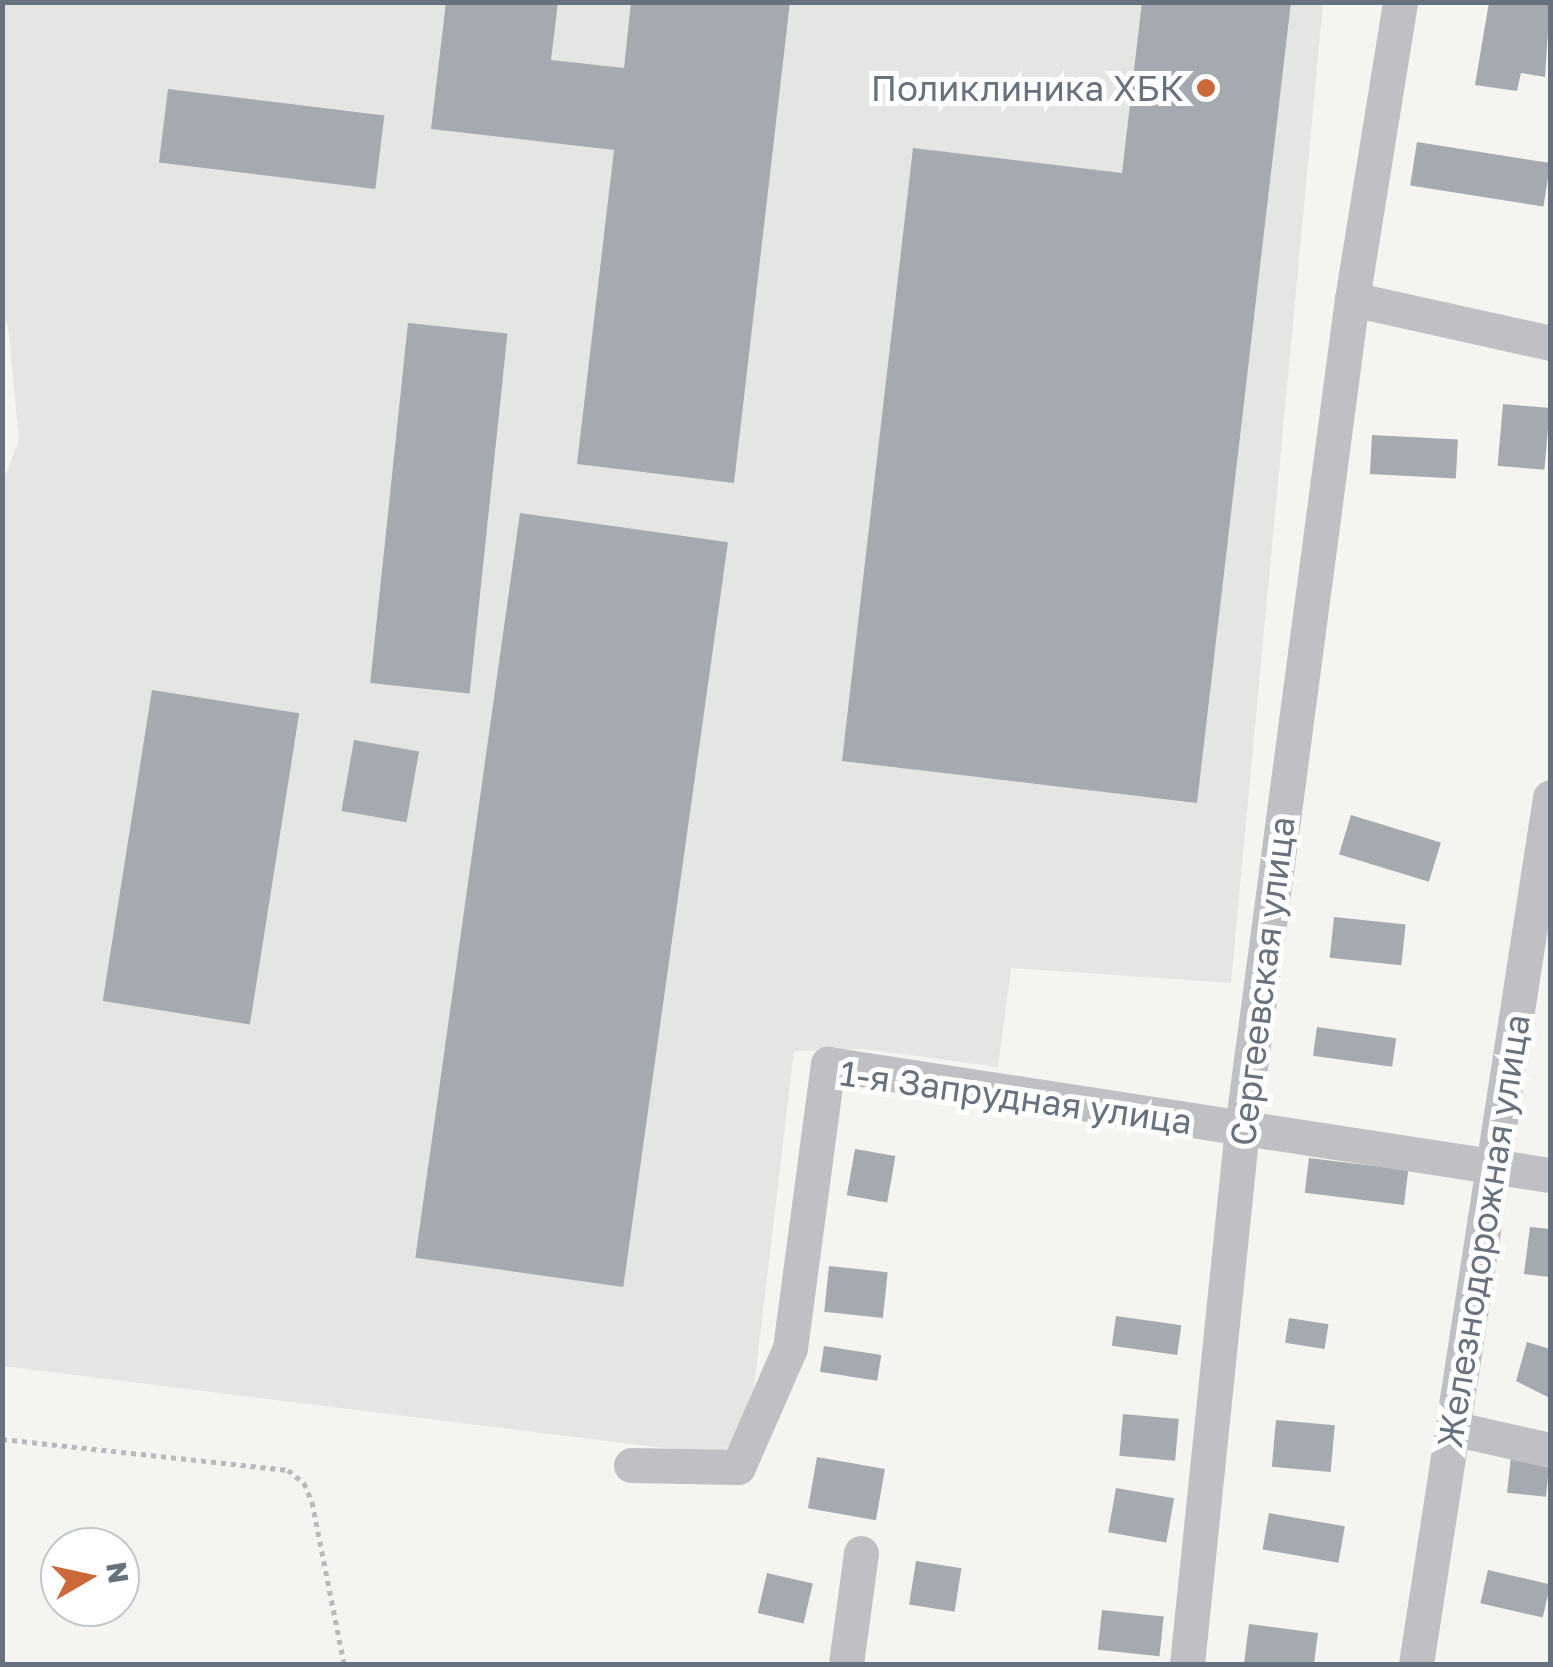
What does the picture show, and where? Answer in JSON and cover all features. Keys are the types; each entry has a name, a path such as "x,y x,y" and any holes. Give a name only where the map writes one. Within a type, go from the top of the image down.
{"street":[{"name":"Сергеевская улица","path":"1187,1664 1242,1128 1352,299 1400,2"},
{"path":"1352,299 1550,344"},
{"name":"Железнодорожная улица","path":"1416,1664 1550,797"},
{"name":"1-я Запрудная улица","path":"631,1465 738,1468 790,1348 828,1064 1242,1128"},
{"path":"1242,1128 1550,1176"},
{"path":"1452,1428 1550,1450"},
{"path":"846,1664 861,1553"}],"path":[{"path":"2,1439 288,1470 304,1483 312,1502 344,1664"}],"shaded area":[{"path":"3,3 1323,3 1231,983 1011,968 998,1067 864,1049 794,1051 750,1420 720,1455 3,1366 2,485 19,440 8,325 2,321"}],"building":[{"path":"446,2 558,2 551,60 624,68 631,2 790,2 734,483 577,464 614,150 431,129"},
{"path":"1142,2 1291,2 1197,803 842,761 913,148 1122,173"},
{"path":"1489,2 1550,2 1545,77 1521,73 1517,91 1475,85"},
{"path":"168,89 384,116 375,189 159,162"},
{"path":"1417,142 1550,163 1543,207 1410,185"},
{"path":"408,323 507,333 470,693 370,683"},
{"path":"1503,404 1550,408 1544,470 1498,466"},
{"path":"1372,435 1458,440 1456,478 1370,474"},
{"path":"520,513 728,542 623,1287 415,1258"},
{"path":"152,690 299,713 250,1024 103,1001"},
{"path":"354,740 419,751 406,822 341,811"},
{"path":"1351,815 1441,842 1429,882 1339,854"},
{"path":"1334,917 1406,925 1401,965 1330,958"},
{"path":"1317,1027 1396,1038 1392,1067 1313,1056"},
{"path":"855,1149 895,1156 887,1202 847,1195"},
{"path":"1309,1158 1408,1170 1404,1205 1305,1193"},
{"path":"1530,1227 1550,1229 1550,1277 1524,1274"},
{"path":"829,1266 888,1272 883,1318 824,1312"},
{"path":"1116,1316 1181,1325 1177,1355 1112,1346"},
{"path":"1289,1318 1329,1324 1325,1349 1285,1343"},
{"path":"1527,1342 1550,1349 1550,1398 1516,1381"},
{"path":"824,1346 881,1355 877,1381 820,1372"},
{"path":"1123,1414 1179,1419 1175,1461 1119,1456"},
{"path":"1276,1420 1335,1425 1331,1472 1272,1467"},
{"path":"1511,1456 1550,1460 1546,1497 1507,1493"},
{"path":"817,1457 885,1469 876,1520 808,1508"},
{"path":"1116,1488 1174,1498 1166,1543 1108,1532"},
{"path":"1269,1513 1345,1526 1338,1563 1263,1549"},
{"path":"916,1561 961,1568 955,1612 909,1604"},
{"path":"1488,1570 1550,1584 1543,1618 1480,1603"},
{"path":"767,1573 813,1584 804,1624 758,1613"},
{"path":"1102,1610 1164,1616 1159,1656 1098,1650"},
{"path":"1249,1624 1318,1633 1314,1664 1244,1664"}],"place":[{"name":"Поликлиника ХБК","path":"1206,88"}]}
